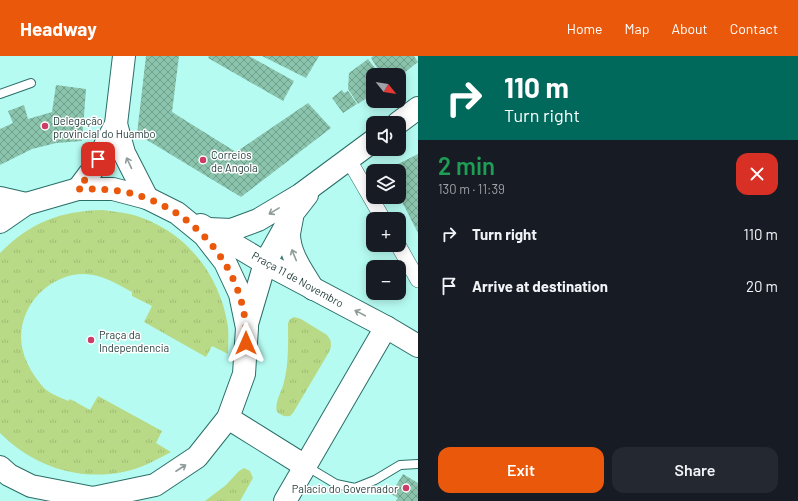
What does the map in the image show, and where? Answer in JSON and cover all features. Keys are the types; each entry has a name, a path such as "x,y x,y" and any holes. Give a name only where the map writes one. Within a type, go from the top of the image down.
{"main road":[{"path":"78,189 93,169 116,124 124,56"},
{"path":"406,117 418,108"},
{"path":"116,124 124,153 146,198"},
{"path":"209,229 231,230 258,220 300,195 366,147"},
{"path":"246,328 265,263 293,213 318,182"},
{"name":"Praça 11 de Novembro","path":"0,222 26,204 78,189 113,189 146,198 209,229 265,263 386,327 418,346"},
{"path":"0,198 26,204"},
{"name":"Praça 11 de Novembro","path":"31,486 93,498 155,485 197,458 228,418 244,374 246,328 240,294 225,262 204,235 177,213"},
{"path":"293,213 290,233 293,252 313,289"},
{"path":"285,501 386,327"},
{"path":"228,418 305,466"},
{"name":"Praça 11 de Novembro","path":"3,472 31,486 50,500"},
{"path":"129,501 155,485"}],"street":[{"path":"349,160 379,212"},
{"path":"402,252 418,280"}],"lane":[{"path":"0,94 31,83"},
{"path":"305,466 336,484 355,488 376,480 400,465 418,464"}],"green space":[{"path":"103,210 129,214 145,219 161,227 190,248 211,276 219,292 228,327 228,354 212,346 206,357 144,322 152,306 132,296 132,292 103,278 90,274 70,276 45,288 35,298 28,310 23,323 21,337 24,356 37,380 49,392 68,401 70,399 90,410 98,396 162,431 156,443 171,452 148,464 129,471 106,474 89,474 57,468 41,462 13,445 0,433 0,253 23,233 47,220 73,213"},
{"path":"294,317 301,319 327,335 331,341 331,346 329,352 293,413 290,416 286,416 277,412 276,408 287,367 288,323 290,319"},
{"path":"244,468 250,471 253,478 240,501 205,501 226,485 239,471"}],"building":[{"path":"146,56 179,56 172,112 236,152 308,103 331,128 241,197 137,134"},
{"path":"209,56 249,56 294,81 283,101 208,58"},
{"path":"262,56 319,56 306,78"},
{"path":"373,56 414,56 418,62 406,71 406,68 377,68 371,58"},
{"path":"368,59 375,68 366,68 366,98 358,104 348,89 349,73"},
{"name":"Delegação provincial do Huambo","path":"56,85 86,89 82,141 56,143 32,149 0,165 0,129 13,123 8,111 24,105 28,119 52,112"},
{"path":"342,90 344,93 348,91 357,104 343,113 332,98"},
{"path":"418,154 418,233 403,204 406,204 406,164 398,164"},
{"name":"Palacio do Governador","path":"403,474 418,483 418,501 396,501 398,498 391,494"}],"place":[{"name":"Delegação provincial do Huambo","path":"45,126"},
{"name":"Correios de Angola","path":"203,160"},
{"name":"Praça da Independencia","path":"91,340"},
{"name":"Palacio do Governador","path":"406,488"}],"route":[{"path":"98,159 93,169 78,189 113,189 146,198 177,213 204,235 225,262 240,294 246,328 246,343"}]}
